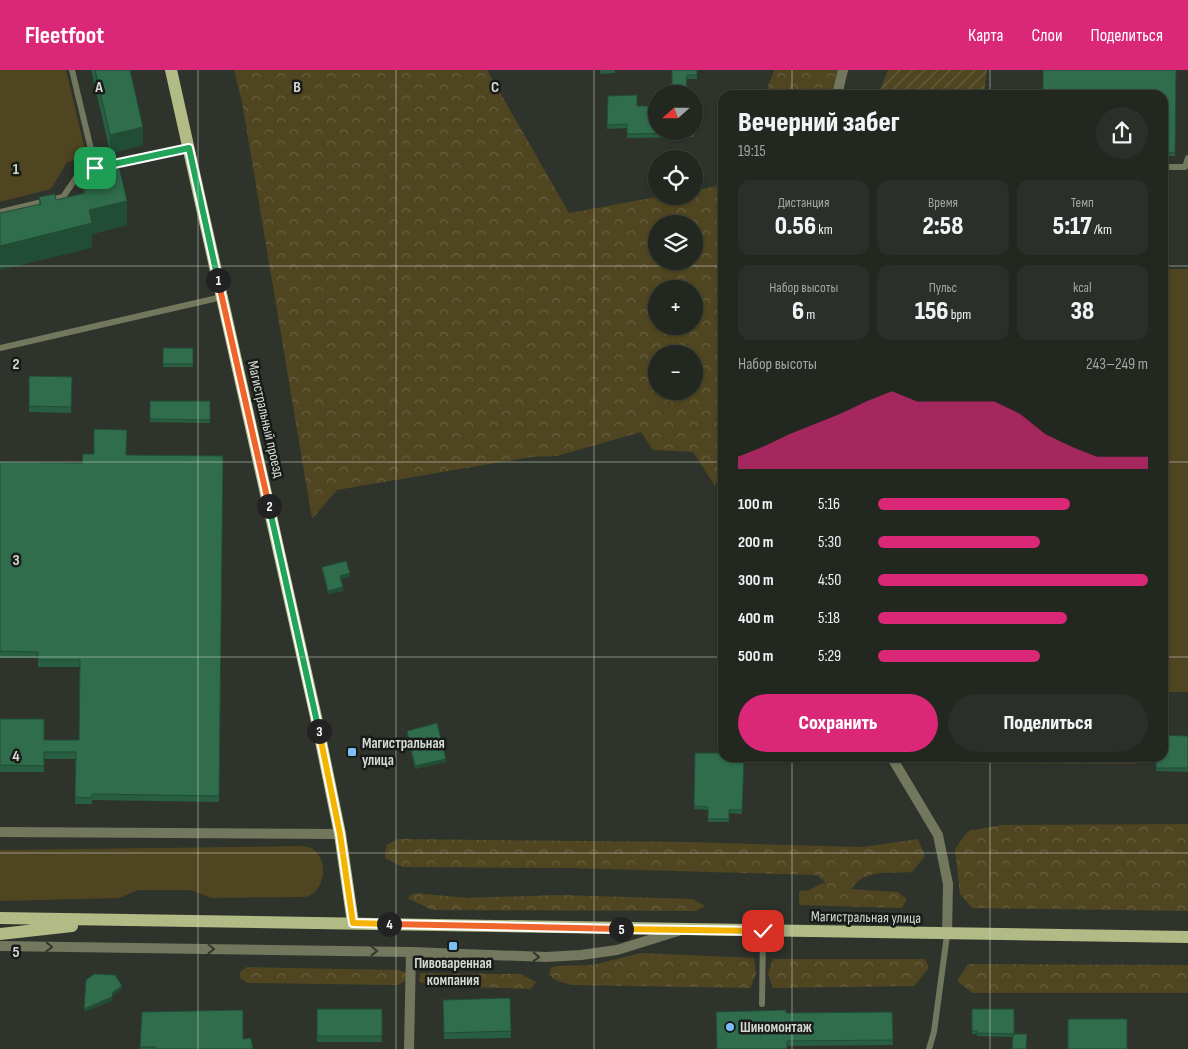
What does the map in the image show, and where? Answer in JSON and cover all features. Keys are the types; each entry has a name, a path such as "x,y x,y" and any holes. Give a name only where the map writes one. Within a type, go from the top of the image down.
{"main road":[{"name":"Магистральный проезд","path":"172,70 340,834 353,923"},
{"name":"Магистральная улица","path":"0,918 1188,938"},
{"name":"Магистральная улица","path":"0,934 124,920"}],"street":[{"path":"838,90 844,70"},
{"path":"894,762 938,835 948,884 947,935"},
{"path":"0,832 340,834"},
{"path":"0,946 411,952 546,957 582,955 617,950 681,930"},
{"path":"409,1049 411,952"}],"lane":[{"path":"72,70 95,168"},
{"path":"0,212 63,197 80,172 189,148"},
{"path":"1168,167 1185,167 1188,158"},
{"path":"0,348 222,297"},
{"path":"762,1004 763,931"},
{"path":"929,1049 934,1032 947,935"}],"green space":[{"path":"0,70 66,70 87,158 67,162 51,189 0,202"},
{"path":"234,70 487,70 569,213 648,199 648,205 703,205 703,189 718,186 718,477 715,486 693,452 653,450 641,432 557,456 531,457 337,490 312,519 242,102"},
{"path":"774,70 840,70 835,90 767,90"},
{"path":"888,70 987,70 985,90 880,90"},
{"path":"1168,269 1188,269 1188,692 1168,692"},
{"path":"929,762 1138,762 1135,764"},
{"path":"1188,824 1188,911 972,908 960,894 955,849 968,831 1001,825"},
{"path":"398,839 686,842 863,847 918,839 925,856 912,872 871,875 857,882 851,889 898,892 907,899 902,908 799,905 799,891 809,890 825,882 817,875 569,868 402,867 385,858 386,845"},
{"path":"304,846 312,849 318,855 322,862 323,870 319,887 305,897 212,898 190,890 138,890 119,898 0,901 0,850"},
{"path":"415,893 466,898 561,895 693,899 705,906 696,911 432,910 407,898"},
{"path":"641,953 754,958 756,974 750,988 572,985 557,981 549,975 551,968 556,966 593,965"},
{"path":"773,959 925,959 929,968 914,986 773,988 768,974"},
{"path":"968,964 1188,965 1188,993 972,993 957,981"},
{"path":"247,967 398,970 407,973 406,981 398,985 248,983 240,978 240,972"},
{"path":"420,973 521,974 536,982 531,989 435,986 419,982"}],"building":[{"path":"95,70 130,70 143,127 110,135"},
{"path":"672,70 697,70 697,75 687,75 686,85 672,85"},
{"path":"1043,70 1176,70 1175,153 1168,152 1168,90 1043,90"},
{"path":"637,95 637,106 648,106 648,134 627,134 627,124 607,125 608,96"},
{"path":"115,150 127,201 89,210 92,223 0,246 0,213 41,204 39,197 55,194 56,200 85,193 83,183 90,182 84,158"},
{"path":"163,348 193,348 193,364 163,364"},
{"path":"29,376 72,377 71,407 29,406"},
{"path":"150,401 210,401 210,420 150,419"},
{"path":"94,429 127,430 126,455 223,456 219,796 92,794 92,798 75,797 76,752 44,752 44,766 0,765 0,719 44,719 44,740 79,740 80,660 38,660 38,652 0,651 0,462 82,463 83,454 94,454"},
{"path":"346,561 350,573 340,576 343,587 328,591 322,567"},
{"path":"437,723 446,759 415,766 407,731"},
{"path":"1168,735 1188,736 1188,768 1156,768 1156,762 1168,762"},
{"path":"695,753 718,753 718,762 744,762 742,810 729,810 729,819 708,819 708,807 694,806"},
{"path":"94,974 115,975 122,986 113,992 112,997 84,1009 86,980"},
{"path":"510,998 511,1031 444,1033 443,1000"},
{"path":"317,1009 382,1009 382,1036 317,1036"},
{"path":"972,1009 1014,1009 1014,1034 977,1033 977,1031 972,1031"},
{"path":"243,1010 243,1039 251,1038 253,1049 156,1049 156,1047 140,1047 142,1012"},
{"path":"786,1010 786,1013 892,1012 893,1040 787,1041 787,1049 717,1049 716,1012"},
{"path":"1068,1019 1127,1019 1127,1049 1068,1049"},
{"path":"1013,1034 1027,1034 1026,1049 1012,1049"}],"place":[{"name":"Магистральная улица","path":"352,752"},
{"name":"Пивоваренная компания","path":"453,946"},
{"name":"Шиномонтаж","path":"730,1027"}],"route":[{"path":"95,168 189,148 316,717 340,834 353,923 763,931"}]}
